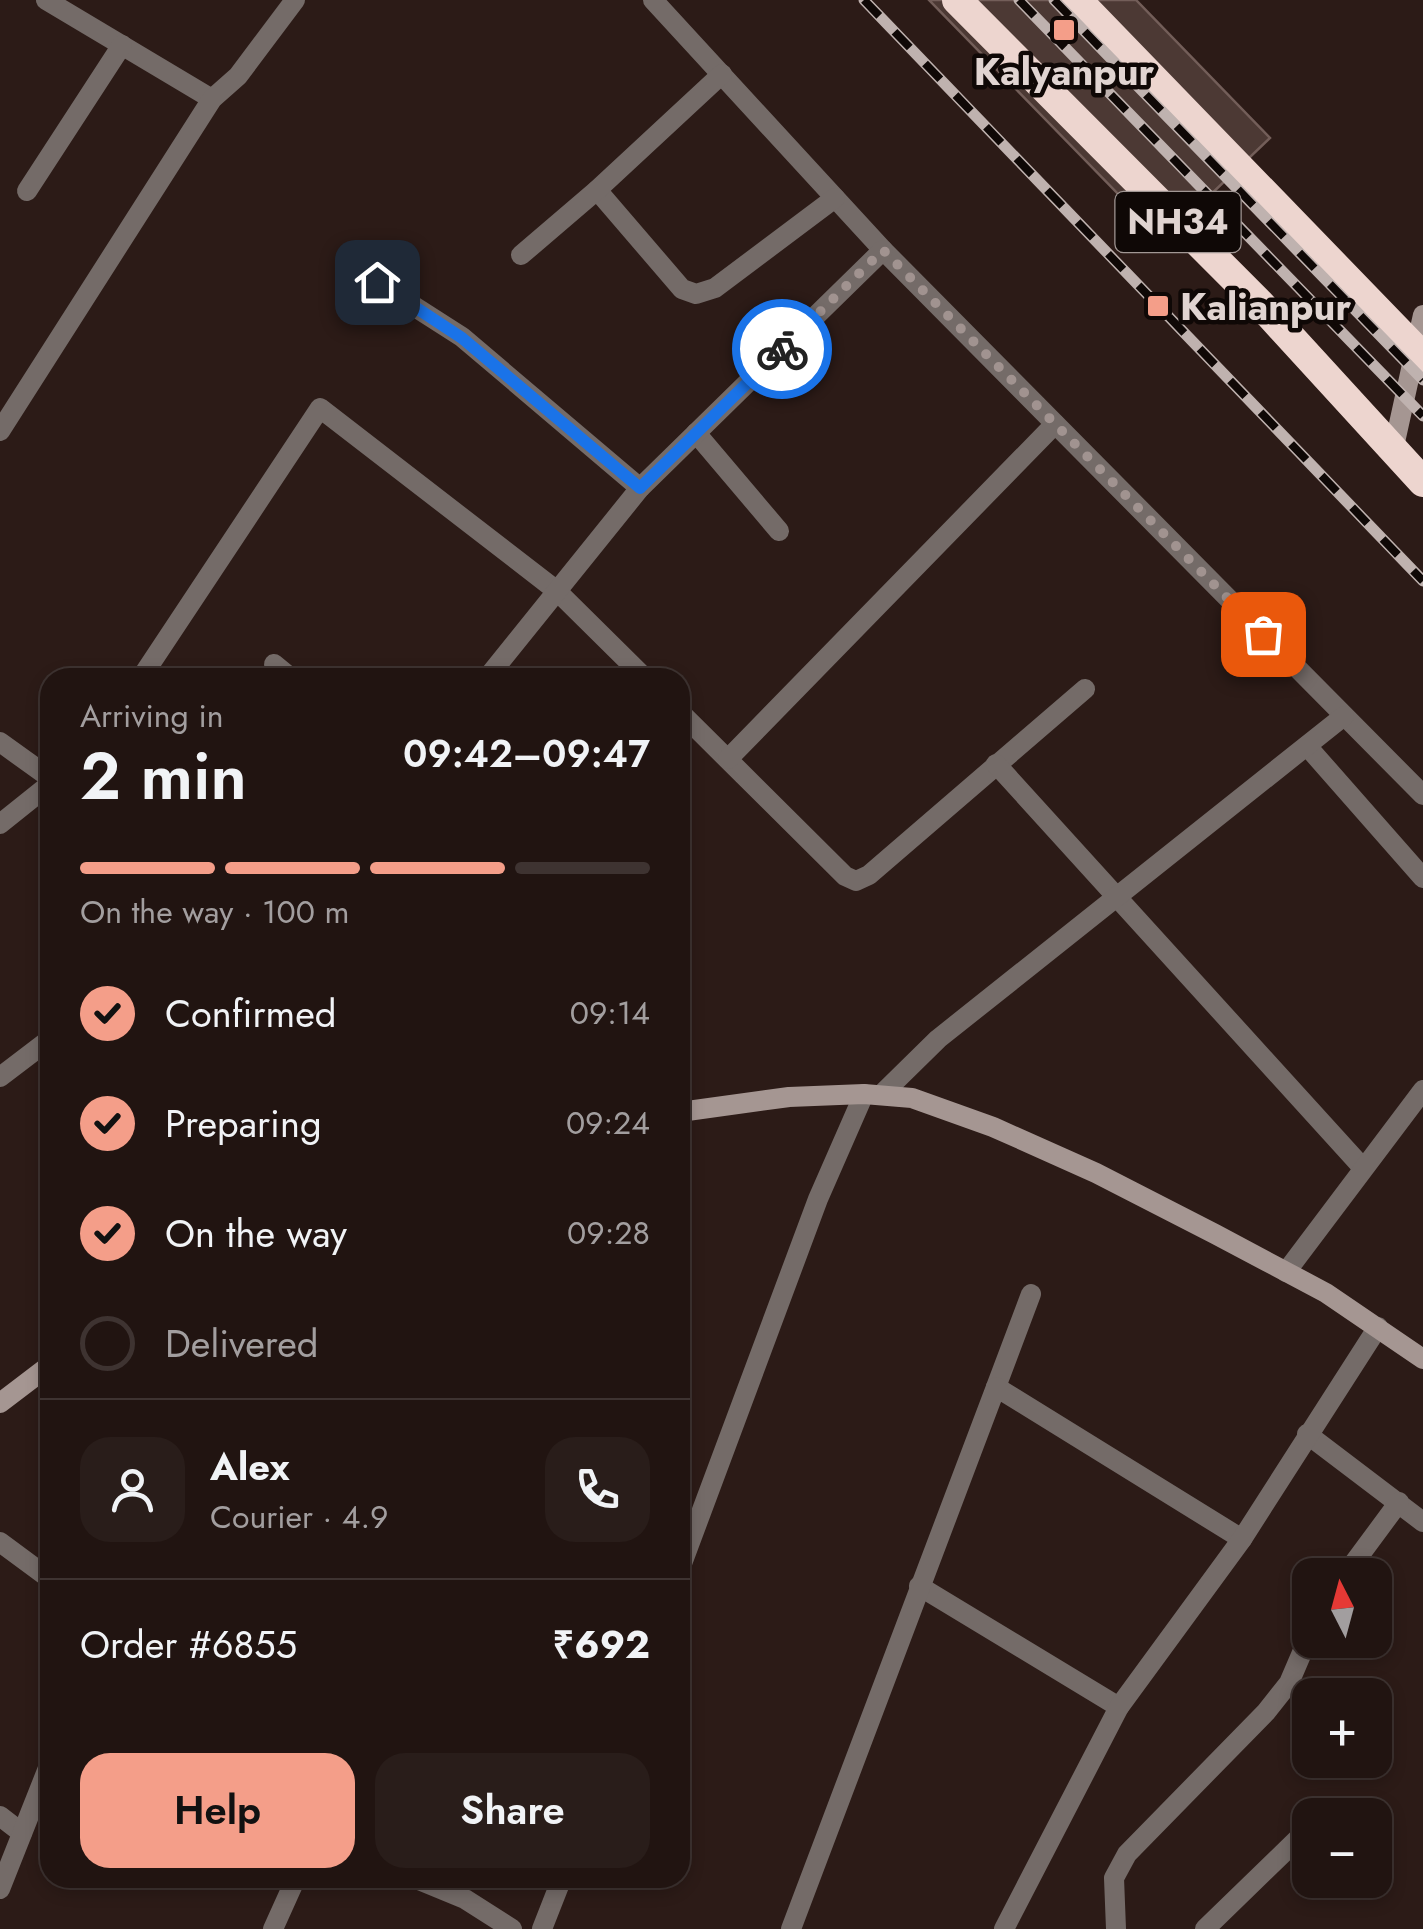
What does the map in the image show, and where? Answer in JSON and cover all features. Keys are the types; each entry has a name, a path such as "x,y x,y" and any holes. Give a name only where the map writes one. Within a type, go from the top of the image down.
{"highway":[{"name":"NH34","path":"957,0 1262,306 1423,482"},
{"name":"NH34","path":"1077,0 1419,353"}],"street":[{"path":"46,0 212,99"},
{"path":"0,431 212,99 238,76 295,0"},
{"path":"653,0 883,250 1423,795"},
{"path":"26,192 122,45"},
{"path":"521,255 722,74"},
{"path":"597,190 682,289 696,294 715,288 836,198"},
{"path":"496,668 640,488 883,250"},
{"path":"348,264 462,338 640,488"},
{"path":"1393,451 1419,353 1423,315"},
{"path":"148,668 320,408 556,592 635,668"},
{"path":"728,758 1055,424"},
{"path":"696,433 780,531"},
{"path":"690,722 845,876 856,881 869,875 1085,689"},
{"path":"690,1542 818,1199 873,1094 1344,716"},
{"path":"0,742 40,773"},
{"path":"1307,746 1423,878"},
{"path":"996,764 1363,1168"},
{"path":"0,824 40,790"},
{"path":"0,1077 40,1046"},
{"path":"1286,1272 1423,1090"},
{"path":"690,1111 789,1097 873,1094 912,1098 993,1126 1096,1173 1326,1293 1423,1359"},
{"path":"791,1929 1031,1294"},
{"path":"1004,1929 1119,1707 1242,1539 1378,1327"},
{"path":"0,1403 40,1373"},
{"path":"996,1386 1242,1539"},
{"path":"1307,1434 1423,1522"},
{"path":"1358,1558 1400,1502"},
{"path":"0,1542 40,1572"},
{"path":"919,1586 1119,1707"},
{"path":"1116,1929 1114,1878 1126,1854 1266,1712 1290,1683 1300,1658"},
{"path":"0,1888 40,1789"},
{"path":"0,1816 22,1833"},
{"path":"1206,1929 1292,1845"},
{"path":"273,1929 291,1888"},
{"path":"438,1888 465,1899 512,1929"},
{"path":"542,1929 558,1888"}],"building":[{"path":"929,0 1136,0 1270,138 1163,240"}],"railway":[{"path":"864,0 1423,581"},
{"path":"1019,0 1423,416"},
{"path":"1054,0 1423,380"}],"way so far":[{"path":"782,349 883,250 1263,634"}],"place":[{"name":"Kalyanpur","path":"1064,30"},
{"name":"Kalianpur","path":"1158,306"}],"route":[{"path":"377,282 462,338 640,488 782,349"}]}
